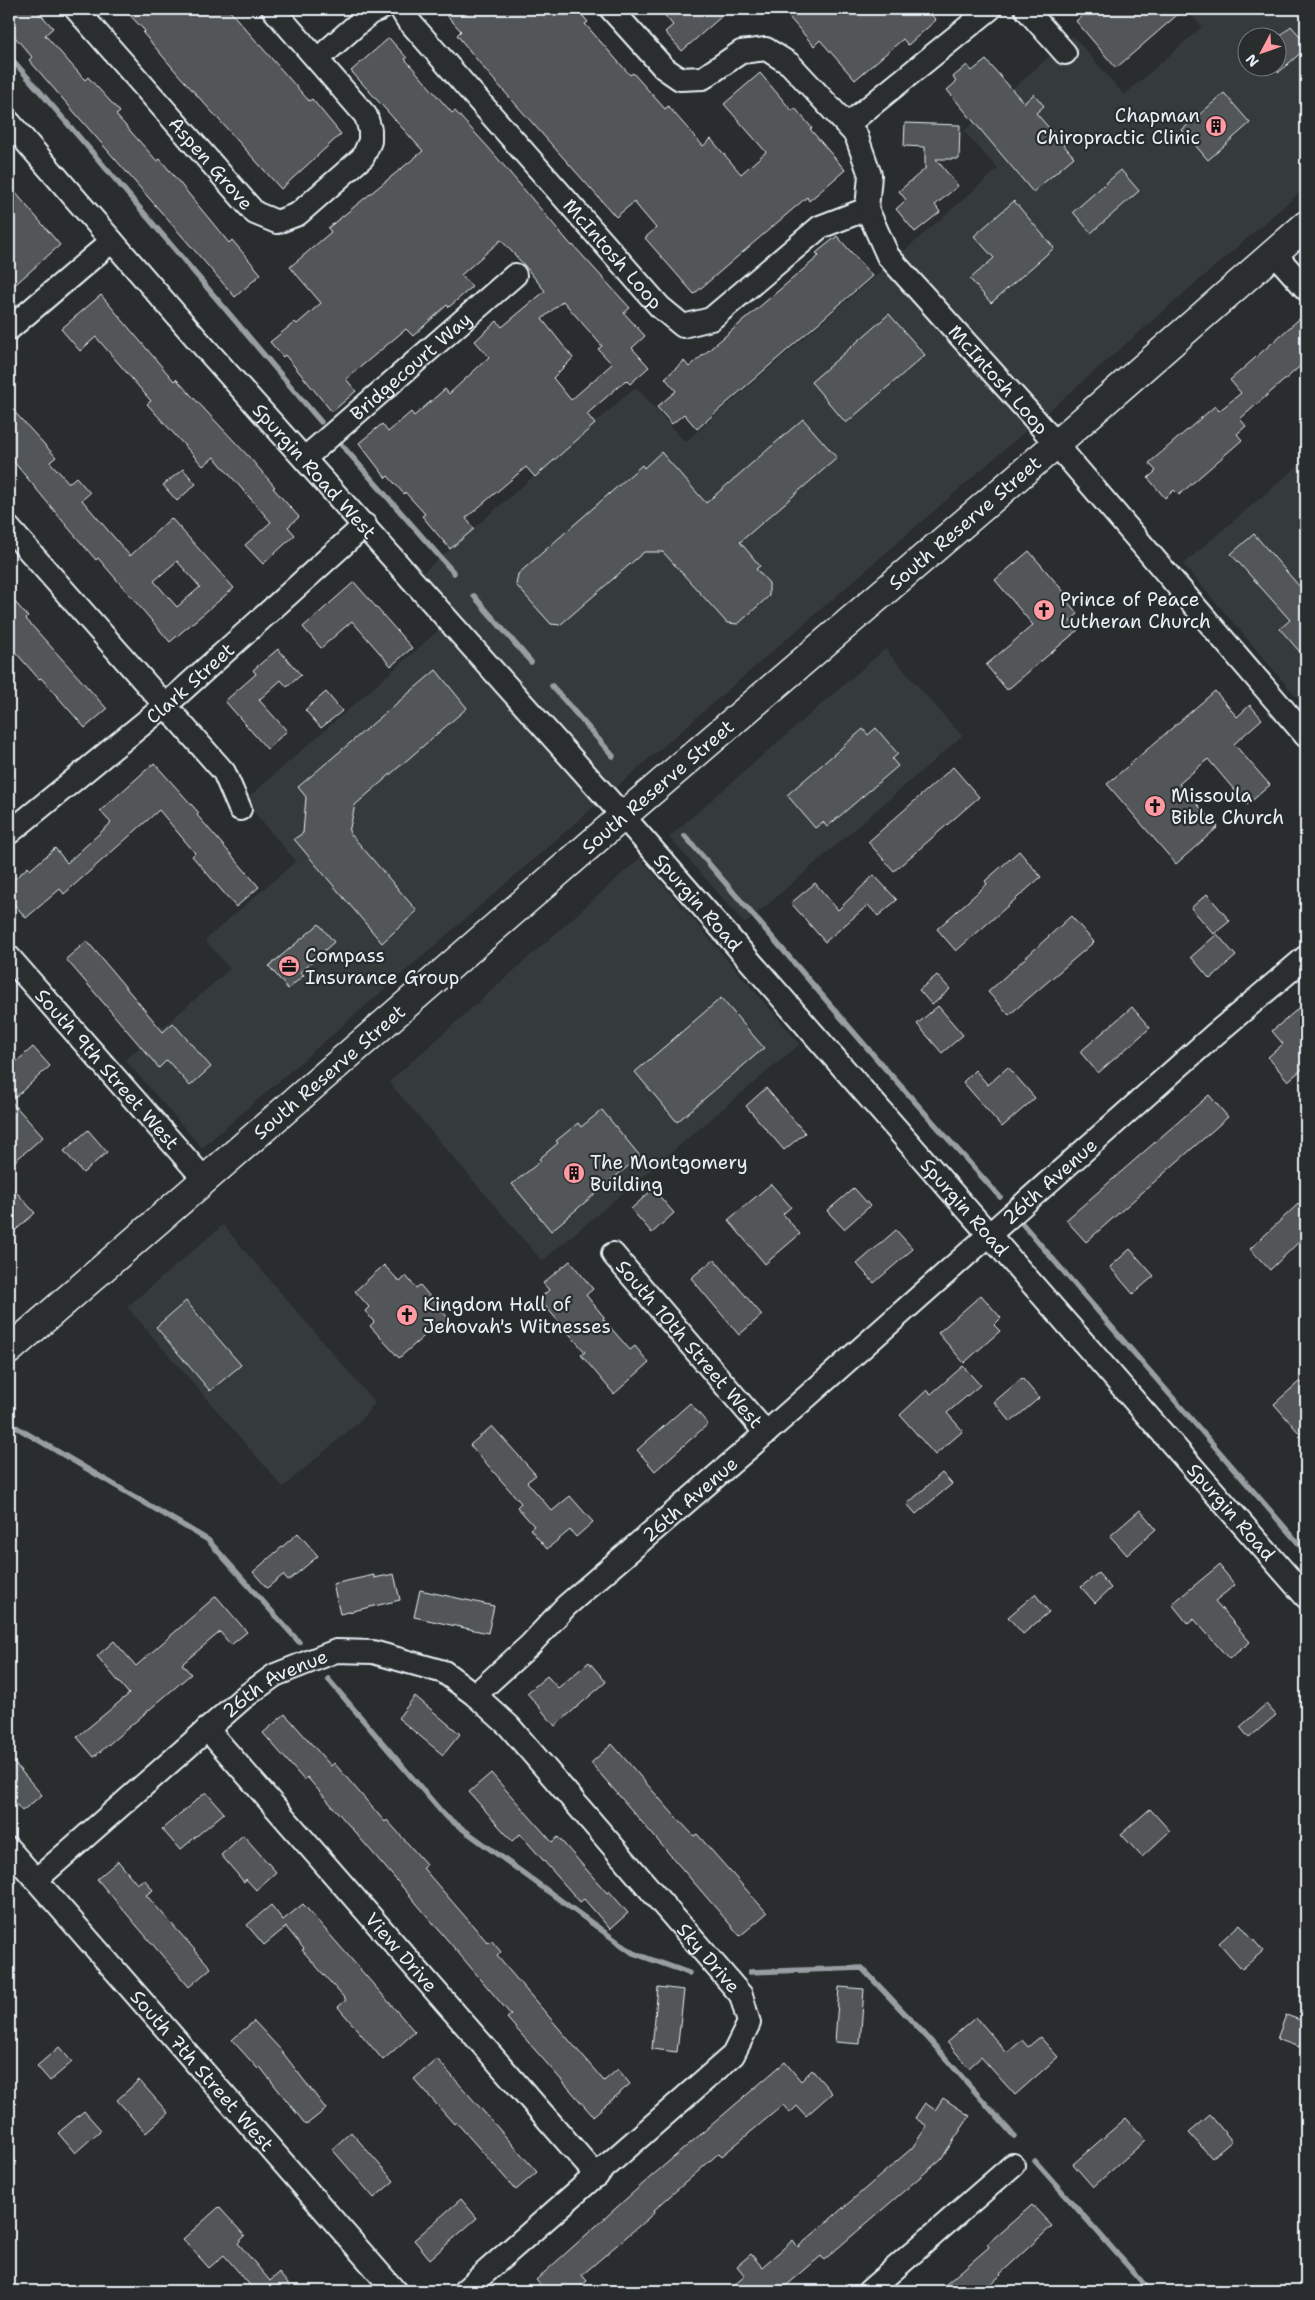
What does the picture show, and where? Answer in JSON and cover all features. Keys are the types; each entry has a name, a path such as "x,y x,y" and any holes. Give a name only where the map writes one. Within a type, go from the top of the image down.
{"highway":[{"name":"South Reserve Street","path":"9,1350 1055,445 1306,225"}],"street":[{"name":"Aspen Grove","path":"76,9 255,213 277,222 298,214 363,157 370,141 370,130 366,116 273,9"},
{"path":"328,50 370,13 380,9"},
{"name":"McIntosh Loop","path":"401,9 414,27 660,307 683,326 711,319 820,227 866,209 888,256 982,359 1306,736"},
{"path":"611,9 664,68 680,79 703,78 741,52 766,49 790,64 856,135 870,175 866,209"},
{"path":"1026,9 1065,53"},
{"path":"847,125 974,13"},
{"name":"Spurgin Road West","path":"9,122 112,241 624,816"},
{"path":"9,329 112,241"},
{"path":"1274,253 1306,289"},
{"name":"Bridgecourt Way","path":"305,458 515,275"},
{"name":"Clark Street","path":"9,833 166,705 365,526"},
{"path":"9,528 224,772 240,809"},
{"name":"Spurgin Road","path":"624,816 988,1236 1306,1597"},
{"name":"South 9th Street West","path":"9,957 205,1180"},
{"name":"26th Avenue","path":"36,1880 207,1728 243,1698 275,1675 336,1651 373,1652 444,1672 474,1695 530,1646 566,1606 766,1433 1214,1035 1306,957"},
{"name":"South 10th Street West","path":"613,1254 766,1433"},
{"name":"Sky Drive","path":"464,2291 733,2055 749,2023 741,1995 509,1726 474,1695"},
{"name":"View Drive","path":"207,1728 597,2176"},
{"name":"South 7th Street West","path":"9,1849 396,2291"},
{"path":"869,2291 1013,2165"}],"shaded area":[{"path":"1186,9 1306,9 1306,187 202,1148 125,1060 230,969 205,940 296,861 244,801 455,616 420,575 636,387 685,442 998,169 964,131 1073,36 1124,95 1202,27"},
{"path":"1306,459 1306,708 1183,564"},
{"path":"885,649 962,736 745,924 669,837"},
{"path":"640,858 800,1044 542,1261 389,1082"},
{"path":"223,1225 375,1403 362,1419 283,1487 127,1307"}],"building":[{"path":"9,9 36,9 53,28 45,35 85,80 88,77 120,112 116,115 157,161 160,159 229,243 232,240 261,274 235,297 29,60 32,57 9,30"},
{"path":"124,9 228,9 309,101 312,99 341,134 281,189 177,73 143,33 145,31"},
{"path":"441,9 577,9 588,22 585,24 630,75 633,73 665,109 668,106 703,146 711,139 741,174 766,152 724,104 760,73 792,111 795,108 812,128 810,129 845,170 809,201 807,197 694,294 645,238 656,228 634,202 616,217 487,72 457,35 461,31"},
{"path":"673,9 730,9 682,51 665,32 673,25 665,16"},
{"path":"782,9 926,9 936,20 908,45 903,39 855,80 820,40 814,46"},
{"path":"1090,9 1184,9 1116,68 1076,21"},
{"path":"1291,26 1306,43 1306,48 1288,64 1288,29"},
{"path":"389,38 452,113 455,111 488,147 572,246 630,308 624,313 645,336 632,348 649,367 630,384 626,380 587,414 595,424 535,477 526,467 466,518 474,529 450,549 422,516 425,514 388,476 386,478 359,443 382,424 388,432 411,412 414,416 445,389 449,394 489,357 475,341 497,321 502,327 545,291 501,240 461,275 472,287 449,307 447,305 413,336 406,329 346,379 356,391 332,412 285,355 283,357 270,342 295,322 297,324 321,303 290,267 331,232 328,228 423,151 351,71","holes":["563,301 602,346 598,349 612,364 571,400 553,378 573,358 542,319"]},
{"path":"986,60 1024,103 1034,94 1044,106 1036,113 1074,157 1033,192 947,90 956,82 953,77 967,65 972,71"},
{"name":"Chapman Chiropractic Clinic","path":"1224,93 1250,123 1208,160 1182,130"},
{"path":"905,123 960,125 959,159 936,159 958,186 935,205 940,212 915,232 896,209 906,200 899,191 925,169 925,147 904,146"},
{"path":"1121,170 1139,191 1091,233 1073,212"},
{"path":"9,185 60,245 9,290"},
{"path":"1014,201 1054,248 991,303 970,279 994,258 974,236"},
{"path":"837,236 872,276 697,429 684,414 672,424 657,407 676,391 665,378 684,361 689,367 819,256 816,253"},
{"path":"101,295 174,381 176,379 250,458 299,517 288,527 295,535 263,564 245,545 271,522 214,457 203,466 147,404 151,401 96,337 80,351 61,329"},
{"path":"1306,313 1306,361 1240,419 1246,426 1237,434 1242,440 1179,495 1174,490 1165,498 1148,478 1156,471 1149,463 1215,406 1219,411 1241,393 1230,380"},
{"path":"889,314 925,355 846,423 811,382"},
{"path":"9,406 56,457 50,462 69,483 76,477 90,493 82,500 130,556 171,518 234,588 170,642 98,558 96,560 9,456","holes":["177,561 200,587 177,607 154,581"]},
{"path":"803,419 837,458 740,542 760,566 756,569 769,583 769,596 738,624 727,623 663,552 644,552 560,625 551,624 516,585 518,574 642,465 644,468 661,452 706,503"},
{"path":"183,469 196,484 177,501 163,485"},
{"path":"1254,534 1306,594 1306,659 1280,629 1290,620 1231,554"},
{"path":"1029,551 1070,599 1067,601 1078,614 1070,621 1078,630 1007,690 986,665 1033,625 995,580"},
{"path":"354,582 412,648 391,666 352,621 321,648 303,627"},
{"path":"9,595 28,617 26,619 107,709 85,728 9,645"},
{"path":"278,649 301,675 287,687 281,680 259,700 287,731 267,749 225,701 256,674 253,670"},
{"path":"436,670 467,708 355,805 349,832 417,911 382,943 294,839 303,833 306,797 298,787"},
{"path":"1215,691 1237,717 1250,705 1262,719 1234,744 1270,785 1247,805 1208,759 1179,784 1218,827 1176,864 1107,784"},
{"path":"326,692 342,711 321,728 305,710"},
{"path":"876,728 898,754 892,759 898,766 827,827 823,822 815,828 787,795 863,729 868,735"},
{"path":"154,763 199,813 197,815 259,887 236,907 192,856 195,853 159,810 64,894 60,889 26,918 9,898 9,884 28,867 30,870 55,848 67,863 111,823 100,811"},
{"path":"953,767 979,797 894,871 868,842"},
{"path":"1019,851 1041,877 956,951 937,929 987,884 985,881"},
{"path":"874,875 897,900 878,916 868,905 825,942 791,903 815,883 838,910"},
{"path":"1207,894 1230,921 1214,934 1191,908"},
{"path":"1071,916 1094,942 1009,1015 988,992"},
{"path":"319,924 334,942 300,972 304,975 288,989 269,966"},
{"path":"1217,934 1236,956 1210,979 1191,957"},
{"path":"87,941 163,1032 173,1023 211,1067 190,1086 167,1060 159,1068 66,959"},
{"path":"937,975 950,989 932,1005 919,990"},
{"path":"721,998 764,1048 677,1122 635,1072"},
{"path":"1306,1002 1306,1066 1288,1081 1268,1057 1283,1044 1272,1031"},
{"path":"938,1006 963,1035 942,1053 917,1024"},
{"path":"1132,1007 1150,1028 1098,1073 1080,1052"},
{"path":"33,1047 50,1066 11,1101 43,1137 9,1166 9,1068"},
{"path":"1008,1067 1035,1098 1002,1127 963,1082 975,1070 988,1085"},
{"path":"766,1088 805,1133 784,1150 746,1106"},
{"path":"1209,1095 1228,1117 1086,1242 1066,1220"},
{"name":"The Montgomery Building","path":"602,1110 640,1156 551,1231 512,1184 541,1161 539,1159 558,1143 556,1141 578,1123 581,1127"},
{"path":"88,1130 107,1152 83,1173 64,1151"},
{"path":"9,1184 35,1213 9,1236"},
{"path":"771,1184 791,1207 783,1214 800,1234 765,1264 728,1220"},
{"path":"854,1188 870,1206 844,1229 827,1211"},
{"path":"653,1189 674,1213 652,1233 631,1209"},
{"path":"1298,1204 1306,1213 1306,1235 1270,1270 1250,1249"},
{"path":"896,1230 913,1249 874,1283 857,1264"},
{"path":"1130,1249 1154,1276 1133,1294 1110,1267"},
{"path":"714,1259 762,1315 739,1335 691,1278"},
{"path":"570,1261 593,1289 586,1295 604,1317 603,1319 630,1350 635,1346 649,1363 614,1394 581,1355 585,1352 539,1299 549,1290 543,1283"},
{"name":"Kingdom Hall of Jehovah's Witnesses","path":"384,1265 400,1282 406,1276 416,1288 420,1285 449,1319 433,1334 430,1331 399,1358 370,1326 374,1322 365,1311 369,1307 355,1291"},
{"path":"981,1295 1001,1318 994,1325 1000,1331 964,1363 938,1333"},
{"path":"186,1301 241,1365 210,1391 156,1327"},
{"path":"963,1366 980,1385 947,1413 963,1431 935,1455 900,1415 927,1390 931,1394"},
{"path":"1022,1378 1039,1398 1011,1422 994,1402"},
{"path":"1300,1381 1306,1389 1306,1441 1274,1404"},
{"path":"690,1403 708,1424 655,1471 637,1450"},
{"path":"492,1426 536,1475 527,1482 552,1511 570,1496 593,1522 576,1537 570,1530 547,1549 530,1529 534,1526 517,1507 521,1503 470,1445"},
{"path":"942,1473 952,1484 916,1514 907,1504"},
{"path":"1140,1510 1156,1529 1127,1555 1110,1536"},
{"path":"298,1533 318,1556 288,1581 283,1575 267,1588 253,1572"},
{"path":"1219,1565 1235,1585 1215,1601 1250,1642 1229,1659 1194,1619 1188,1624 1172,1604"},
{"path":"1098,1573 1111,1588 1095,1603 1081,1587"},
{"path":"394,1574 400,1600 340,1614 333,1584 374,1575 374,1578"},
{"path":"420,1590 494,1606 488,1633 414,1617"},
{"path":"1035,1594 1049,1612 1023,1634 1008,1617"},
{"path":"216,1596 247,1632 231,1645 220,1632 182,1664 191,1674 94,1757 77,1737 129,1694 97,1656 114,1641 136,1666"},
{"path":"589,1662 606,1682 555,1726 527,1693 547,1676 558,1688"},
{"path":"415,1696 460,1734 443,1755 398,1718"},
{"path":"1266,1704 1276,1715 1249,1738 1240,1727"},
{"path":"285,1714 331,1766 334,1763 385,1822 387,1820 426,1864 423,1868 488,1943 491,1940 501,1952 497,1956 604,2081 618,2069 630,2084 593,2116 507,2018 511,2015 411,1897 307,1777 304,1780 263,1733"},
{"path":"612,1744 673,1814 694,1836 697,1834 767,1913 740,1936 591,1763"},
{"path":"9,1757 42,1795 22,1811 9,1796"},
{"path":"491,1773 552,1842 558,1837 607,1893 609,1891 628,1913 610,1929 584,1899 580,1902 520,1834 512,1841 469,1792"},
{"path":"206,1792 224,1813 180,1850 162,1829"},
{"path":"1150,1809 1170,1831 1142,1857 1121,1834"},
{"path":"243,1835 276,1872 256,1890 246,1879 244,1882 221,1855"},
{"path":"118,1861 137,1884 144,1879 153,1890 146,1895 211,1968 189,1987 97,1879"},
{"path":"303,1904 415,2032 383,2060 338,2007 346,2000 302,1950 304,1949 286,1927 264,1945 247,1925 271,1905 283,1920"},
{"path":"1240,1924 1263,1951 1242,1969 1219,1943"},
{"path":"658,1987 684,1990 677,2052 652,2049"},
{"path":"839,1987 864,1989 860,2044 835,2042"},
{"path":"1286,2015 1306,2022 1299,2047 1277,2039"},
{"path":"976,2017 1007,2053 1022,2040 1028,2047 1040,2037 1058,2057 1015,2095 981,2057 969,2068 947,2042"},
{"path":"254,2021 280,2049 326,2109 306,2125 260,2067 258,2069 232,2040"},
{"path":"59,2047 72,2062 50,2081 37,2066"},
{"path":"437,2059 537,2172 516,2190 456,2122 454,2124 414,2079"},
{"path":"785,2062 801,2081 812,2070 832,2093 806,2116 797,2106 790,2113 783,2105 722,2156 719,2153 653,2211 654,2213 582,2275 587,2281 575,2291 546,2291 536,2280 646,2181"},
{"path":"139,2080 168,2113 146,2133 117,2100"},
{"path":"943,2098 970,2116 941,2159 824,2260 821,2256 780,2291 727,2291 745,2276 737,2266 751,2254 762,2267 793,2240 798,2247 912,2148 927,2126 915,2118 925,2103 935,2110"},
{"path":"84,2111 101,2130 75,2153 58,2133"},
{"path":"1210,2115 1232,2141 1212,2158 1189,2133"},
{"path":"1126,2118 1146,2140 1093,2187 1073,2164"},
{"path":"351,2132 394,2181 374,2198 332,2149"},
{"path":"461,2199 477,2218 430,2259 414,2240"},
{"path":"1032,2205 1052,2226 1001,2275 983,2291 938,2291 989,2247 987,2244"},
{"path":"219,2207 245,2236 238,2243 270,2281 279,2273 294,2291 255,2291 224,2255 209,2268 183,2239"}],"waterway":[{"path":"9,56 321,422"},
{"path":"340,443 454,573"},
{"path":"474,596 531,662"},
{"path":"552,686 613,756"},
{"path":"685,836 882,1065 1000,1197"},
{"path":"1020,1221 1306,1552"},
{"path":"16,1427 208,1540 299,1642"},
{"path":"328,1679 445,1816 633,1953 689,1973"},
{"path":"750,1972 862,1968 927,2037 1014,2136"},
{"path":"1035,2161 1150,2291"}],"place":[{"name":"Chapman Chiropractic Clinic","path":"1216,126"},
{"name":"Prince of Peace Lutheran Church","path":"1044,610"},
{"name":"Missoula Bible Church","path":"1155,806"},
{"name":"Compass Insurance Group","path":"289,966"},
{"name":"The Montgomery Building","path":"574,1173"},
{"name":"Kingdom Hall of Jehovah's Witnesses","path":"407,1315"}]}
